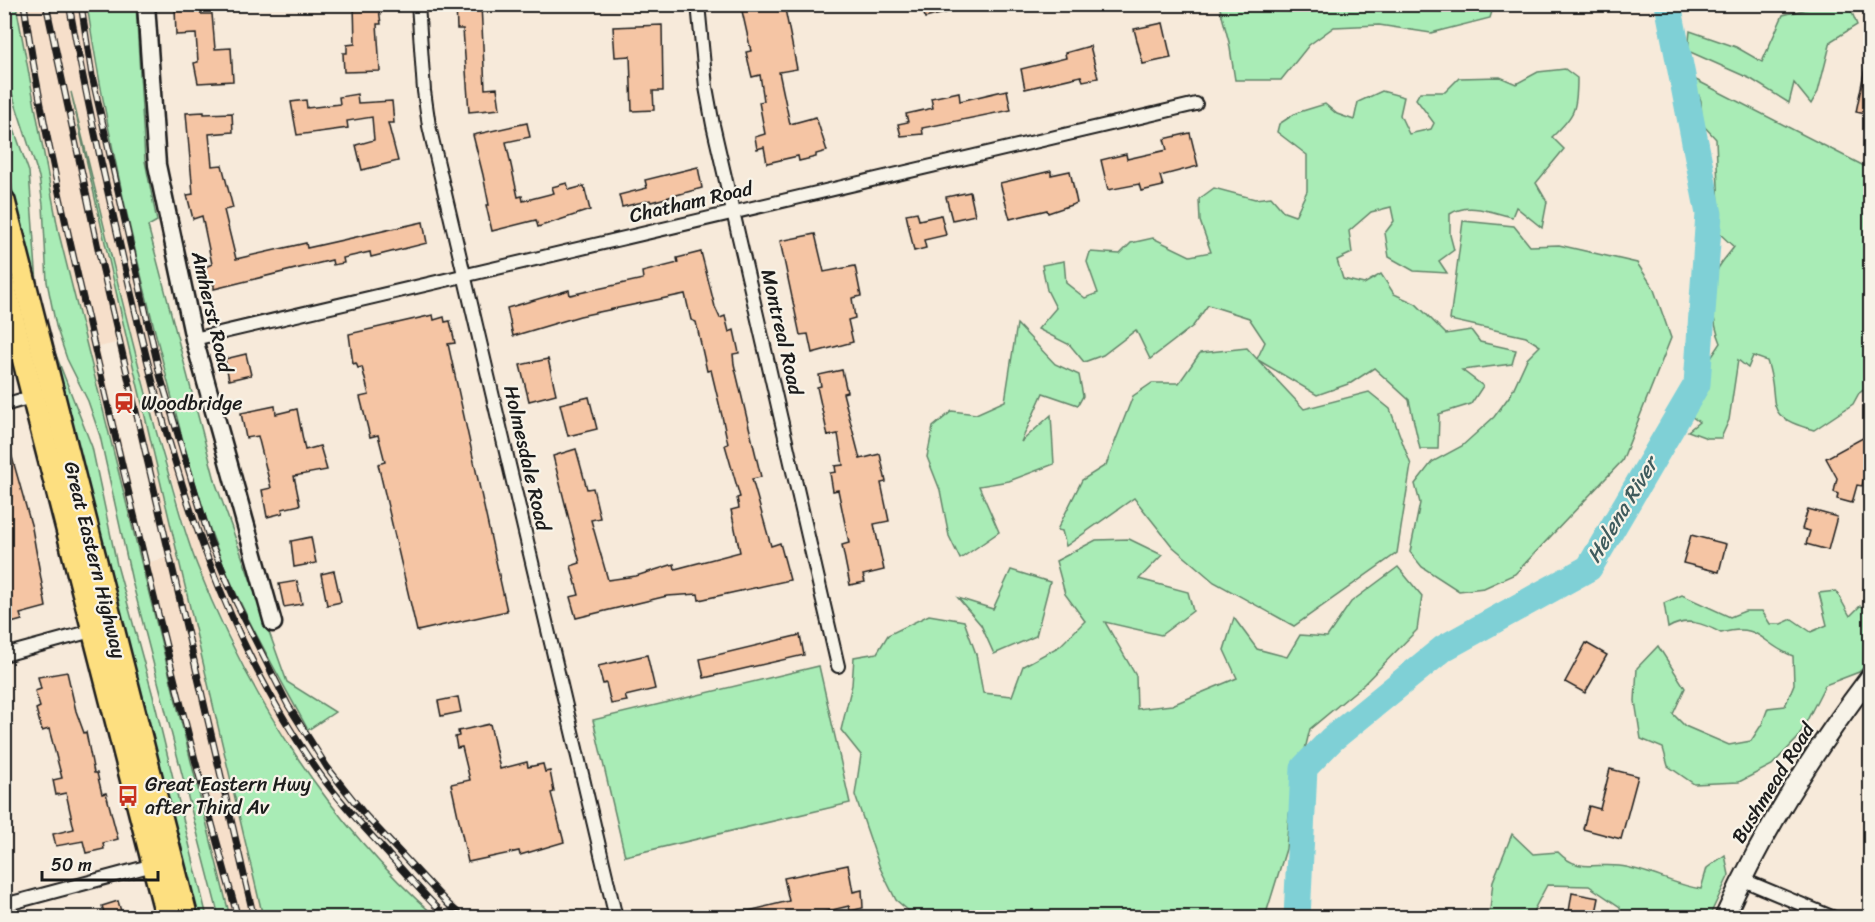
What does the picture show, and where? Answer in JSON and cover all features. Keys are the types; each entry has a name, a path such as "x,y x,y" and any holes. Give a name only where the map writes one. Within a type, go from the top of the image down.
{"highway":[{"name":"Great Eastern Highway","path":"4,201 43,394 102,628 163,862 187,918"},
{"name":"Great Eastern Highway","path":"4,284 43,394"},
{"name":"Great Eastern Highway","path":"163,862 167,918"}],"main road":[{"name":"Bushmead Road","path":"1724,918 1741,879 1811,758 1870,677"}],"street":[{"name":"Amherst Road","path":"146,4 157,165 194,339 273,624"},
{"name":"Holmesdale Road","path":"418,4 424,91 429,126 616,918"},
{"name":"Montreal Road","path":"698,4 706,87 838,666"},
{"name":"Chatham Road","path":"194,339 1196,104"},
{"path":"4,405 43,394"},
{"path":"4,655 102,628"},
{"path":"4,905 163,862"},
{"path":"1741,879 1834,918"}],"shaded area":[{"path":"16,5 87,5 96,64 144,288 188,460 212,536 245,611 308,730 289,744 253,685 196,564 132,339 80,129 127,340 263,917 230,917 59,234","holes":["116,343 166,558 149,562 99,347"]}],"green space":[{"path":"1219,4 1494,5 1490,18 1431,33 1379,25 1334,27 1309,45 1281,80 1235,80 1229,42"},
{"path":"1826,4 1849,5 1857,25 1831,41 1818,92 1811,104 1794,83 1789,103 1751,79 1688,51 1690,31 1736,47 1762,62 1783,15"},
{"path":"4,5 16,5 59,234 230,917 219,917 132,581 100,436 88,401 67,359 56,326 47,282 43,205 39,177 9,84 5,63"},
{"path":"87,5 136,5 145,161 157,221 148,226 216,484 287,682 335,712 308,730 232,585 212,535 197,488 148,305 128,219 101,91"},
{"path":"1565,69 1577,78 1575,105 1566,123 1552,137 1564,149 1536,183 1547,202 1542,228 1516,207 1512,217 1480,209 1457,210 1450,214 1450,235 1454,250 1439,261 1447,273 1414,271 1389,257 1385,233 1394,221 1391,207 1371,212 1349,231 1352,253 1337,260 1343,279 1364,284 1381,274 1394,294 1416,304 1446,334 1471,330 1480,342 1516,350 1512,364 1462,370 1483,386 1471,404 1439,414 1438,449 1420,449 1409,400 1374,368 1351,383 1317,395 1258,360 1304,409 1369,392 1390,409 1411,465 1397,553 1294,626 1214,582 1172,546 1134,498 1066,546 1062,531 1057,530 1082,480 1106,465 1133,396 1152,383 1179,383 1200,353 1247,348 1257,359 1265,342 1249,318 1208,305 1193,326 1150,359 1136,330 1103,355 1084,362 1070,345 1038,329 1056,308 1047,290 1042,265 1064,261 1066,283 1085,298 1098,293 1087,262 1090,252 1120,254 1131,243 1153,238 1190,256 1211,252 1200,221 1199,199 1214,188 1255,199 1271,197 1284,212 1295,216 1307,191 1307,155 1277,132 1279,124 1296,113 1325,104 1337,114 1354,120 1358,102 1382,91 1404,97 1400,115 1409,134 1431,129 1434,123 1416,99 1420,92 1445,92 1459,78 1500,77 1516,84 1538,72"},
{"path":"1692,78 1870,169 1870,386 1859,393 1853,404 1814,430 1785,419 1778,413 1767,361 1753,356 1748,368 1738,360 1729,420 1721,438 1707,438 1688,431 1699,422 1691,416 1709,380 1711,358 1721,343 1713,307 1713,289 1718,268 1734,247 1720,234 1716,139 1702,124 1701,101"},
{"path":"71,92 150,410 187,538 218,614 267,709 327,799 397,881 436,917 263,917"},
{"path":"4,101 29,172 37,284 42,307 54,350 92,447 117,565 153,696 207,917 193,917 19,226 5,149"},
{"path":"1463,221 1514,226 1530,246 1559,245 1637,263 1653,287 1671,338 1622,461 1515,574 1484,588 1459,591 1422,567 1410,552 1420,503 1415,484 1432,462 1462,446 1494,417 1511,394 1527,359 1540,346 1526,337 1450,320"},
{"path":"1017,324 1055,364 1079,375 1083,396 1078,405 1043,393 1021,442 1051,415 1054,464 1009,481 979,486 999,532 960,559 949,536 940,490 927,457 933,427 952,411 976,414 1005,401"},
{"path":"1129,539 1162,555 1139,579 1188,592 1193,611 1161,635 1105,622 1136,676 1137,709 1172,705 1237,678 1224,650 1234,618 1257,649 1287,657 1300,635 1327,637 1351,602 1398,567 1422,596 1417,630 1364,684 1310,729 1289,814 1286,849 1265,917 916,917 896,900 880,868 855,795 861,755 841,730 852,685 854,657 877,653 888,635 929,615 964,621 976,654 983,693 1012,696 1023,666 1060,646 1085,621 1065,594 1056,561 1096,540"},
{"path":"1011,570 1050,582 1036,636 994,654 981,625 958,598 993,609"},
{"path":"1836,591 1850,616 1860,606 1870,608 1870,661 1859,672 1825,685 1798,738 1772,765 1739,782 1694,784 1668,766 1663,748 1641,739 1635,701 1637,668 1658,646 1685,688 1673,714 1685,726 1729,745 1751,741 1762,724 1768,708 1785,706 1794,684 1793,656 1753,632 1745,630 1721,633 1708,626 1688,622 1668,628 1664,603 1682,595 1730,617 1745,611 1762,611 1770,624 1781,624 1792,619 1811,632 1827,625 1819,593"},
{"path":"819,666 850,803 625,856 593,720"},
{"path":"1512,834 1533,854 1558,852 1565,859 1579,865 1610,865 1630,868 1701,889 1707,868 1725,855 1729,875 1709,917 1621,917 1620,907 1589,886 1547,885 1530,917 1484,917 1490,910 1493,881"}],"building":[{"path":"354,4 374,4 374,9 379,9 381,24 377,24 380,71 344,72 343,53 347,53 347,45 355,44"},
{"path":"456,4 481,4 485,89 497,88 500,109 469,112 463,29 457,29"},
{"path":"770,4 784,4 797,69 779,72 790,124 816,117 827,151 816,154 816,157 799,161 798,156 767,163 764,147 757,149 755,137 765,134 759,102 764,101 760,75 752,77 746,52 751,51 742,11"},
{"path":"922,4 960,4 960,9 925,18"},
{"path":"201,7 201,14 212,14 215,49 231,48 233,81 198,83 194,63 198,62 196,34 176,35 175,8"},
{"path":"1163,23 1171,58 1143,64 1134,29"},
{"path":"662,25 663,91 653,91 654,110 632,111 630,56 615,57 613,27"},
{"path":"1090,46 1098,78 1083,81 1081,76 1025,89 1021,69 1066,58 1065,53"},
{"path":"1865,68 1870,69 1870,115 1856,112"},
{"path":"1007,90 1011,110 922,128 923,134 901,136 898,124 908,122 906,114 933,108 931,98 959,92 960,101"},
{"path":"357,94 358,103 392,101 394,123 388,123 398,161 362,170 356,145 374,140 372,117 347,121 348,128 297,135 291,102 306,100 307,108 340,104 339,97"},
{"path":"204,112 204,114 232,113 233,132 209,134 212,166 222,165 233,208 224,210 236,259 306,243 307,248 423,222 427,243 371,257 370,252 343,258 344,263 333,265 332,260 214,289 214,284 207,285 203,268 212,264 202,216 193,219 187,195 193,194 186,113"},
{"path":"527,123 530,137 506,142 518,197 522,196 523,201 554,193 552,187 567,183 569,190 584,186 590,210 538,227 536,220 492,231 486,205 489,205 473,135"},
{"path":"1190,133 1198,166 1160,176 1163,186 1141,191 1139,184 1108,190 1101,160 1126,154 1127,159 1167,150 1164,139"},
{"path":"698,167 702,188 651,202 650,200 622,207 619,195 647,188 645,180"},
{"path":"1051,171 1051,175 1070,171 1077,203 1048,213 1047,210 1010,219 1000,183"},
{"path":"970,192 975,215 952,220 946,197"},
{"path":"917,212 919,220 941,215 946,235 924,240 926,248 914,251 906,214"},
{"path":"815,234 824,272 855,266 861,296 852,298 855,318 848,320 853,342 812,353 808,334 800,335 780,241"},
{"path":"701,252 715,307 720,318 725,316 729,332 734,330 739,353 733,354 734,364 761,477 752,479 771,546 780,543 790,580 699,600 698,594 667,596 576,618 570,597 579,595 571,566 580,563 553,456 576,449 587,489 593,488 600,518 591,520 608,580 636,576 674,564 675,569 740,552 731,510 739,508 737,498 740,497 725,445 728,444 722,416 711,370 707,371 696,322 691,320 685,294 580,316 513,336 507,308 569,290 570,295 643,279 642,272 678,263 677,258"},
{"path":"433,315 434,320 444,317 445,322 450,321 455,343 448,344 507,611 417,631 378,464 385,462 378,435 370,437 360,397 369,395 362,367 358,368 356,363 353,364 349,334"},
{"path":"246,354 251,375 229,380 225,359"},
{"path":"548,359 556,394 529,401 520,365"},
{"path":"842,370 847,392 843,393 860,459 880,454 886,482 881,483 889,521 874,524 884,570 863,575 865,582 850,585 842,545 849,543 838,490 833,491 830,473 836,472 835,466 843,465 838,434 828,436 817,387 821,386 819,375"},
{"path":"589,397 597,429 568,436 560,404"},
{"path":"275,406 276,414 297,409 305,450 320,446 327,470 294,476 300,505 282,509 283,513 267,517 262,490 271,488 258,436 246,438 241,413"},
{"path":"1870,434 1870,455 1862,486 1857,485 1852,503 1837,499 1838,494 1834,492 1837,478 1826,458"},
{"path":"8,443 32,528 46,607 20,614 22,620 4,625 4,444"},
{"path":"1808,509 1837,517 1828,550 1806,544 1810,531 1802,529"},
{"path":"1691,535 1726,544 1719,572 1683,563"},
{"path":"311,537 316,563 294,567 291,541"},
{"path":"334,571 341,602 327,605 321,574"},
{"path":"297,581 302,604 284,607 279,584"},
{"path":"800,635 804,655 704,678 700,659"},
{"path":"1586,643 1607,655 1585,693 1565,682"},
{"path":"647,655 655,689 625,696 627,701 611,704 606,683 603,684 598,666"},
{"path":"67,672 76,711 84,733 86,732 94,773 97,773 102,794 106,793 118,839 103,843 104,849 86,853 83,841 56,846 53,834 74,829 66,793 56,795 53,780 62,778 49,729 42,731 36,709 40,707 35,691 41,689 38,677"},
{"path":"458,697 461,712 441,716 438,701"},
{"path":"490,724 500,769 527,762 528,767 543,764 545,772 550,771 554,792 551,793 564,842 520,855 519,851 468,862 451,784 470,780 462,747 457,748 455,737 459,736 458,731"},
{"path":"1610,769 1638,776 1621,839 1583,829 1589,806 1600,809"},
{"path":"848,865 853,892 862,890 863,908 850,911 849,906 818,914 819,918 741,918 740,913 789,901 784,878"},
{"path":"1572,893 1599,898 1595,918 1568,918"},
{"path":"118,901 123,918 106,918 102,906"}],"waterway":[{"name":"Helena River","path":"1297,918 1304,768 1332,739 1444,648 1589,568 1697,384 1709,214 1668,4"}],"railway":[{"path":"24,4 50,152 106,397 169,658 238,918"},
{"path":"46,4 99,253 254,918"},
{"path":"69,4 140,333 176,464 221,591 248,653 280,712 317,770 352,813 448,918"},
{"path":"81,4 92,76 160,375 210,541 237,604 288,705 327,767 365,815 448,904 464,918"}],"place":[{"name":"Woodbridge","path":"124,403"},
{"name":"Great Eastern Hwy after Third Av","path":"128,796"}]}
